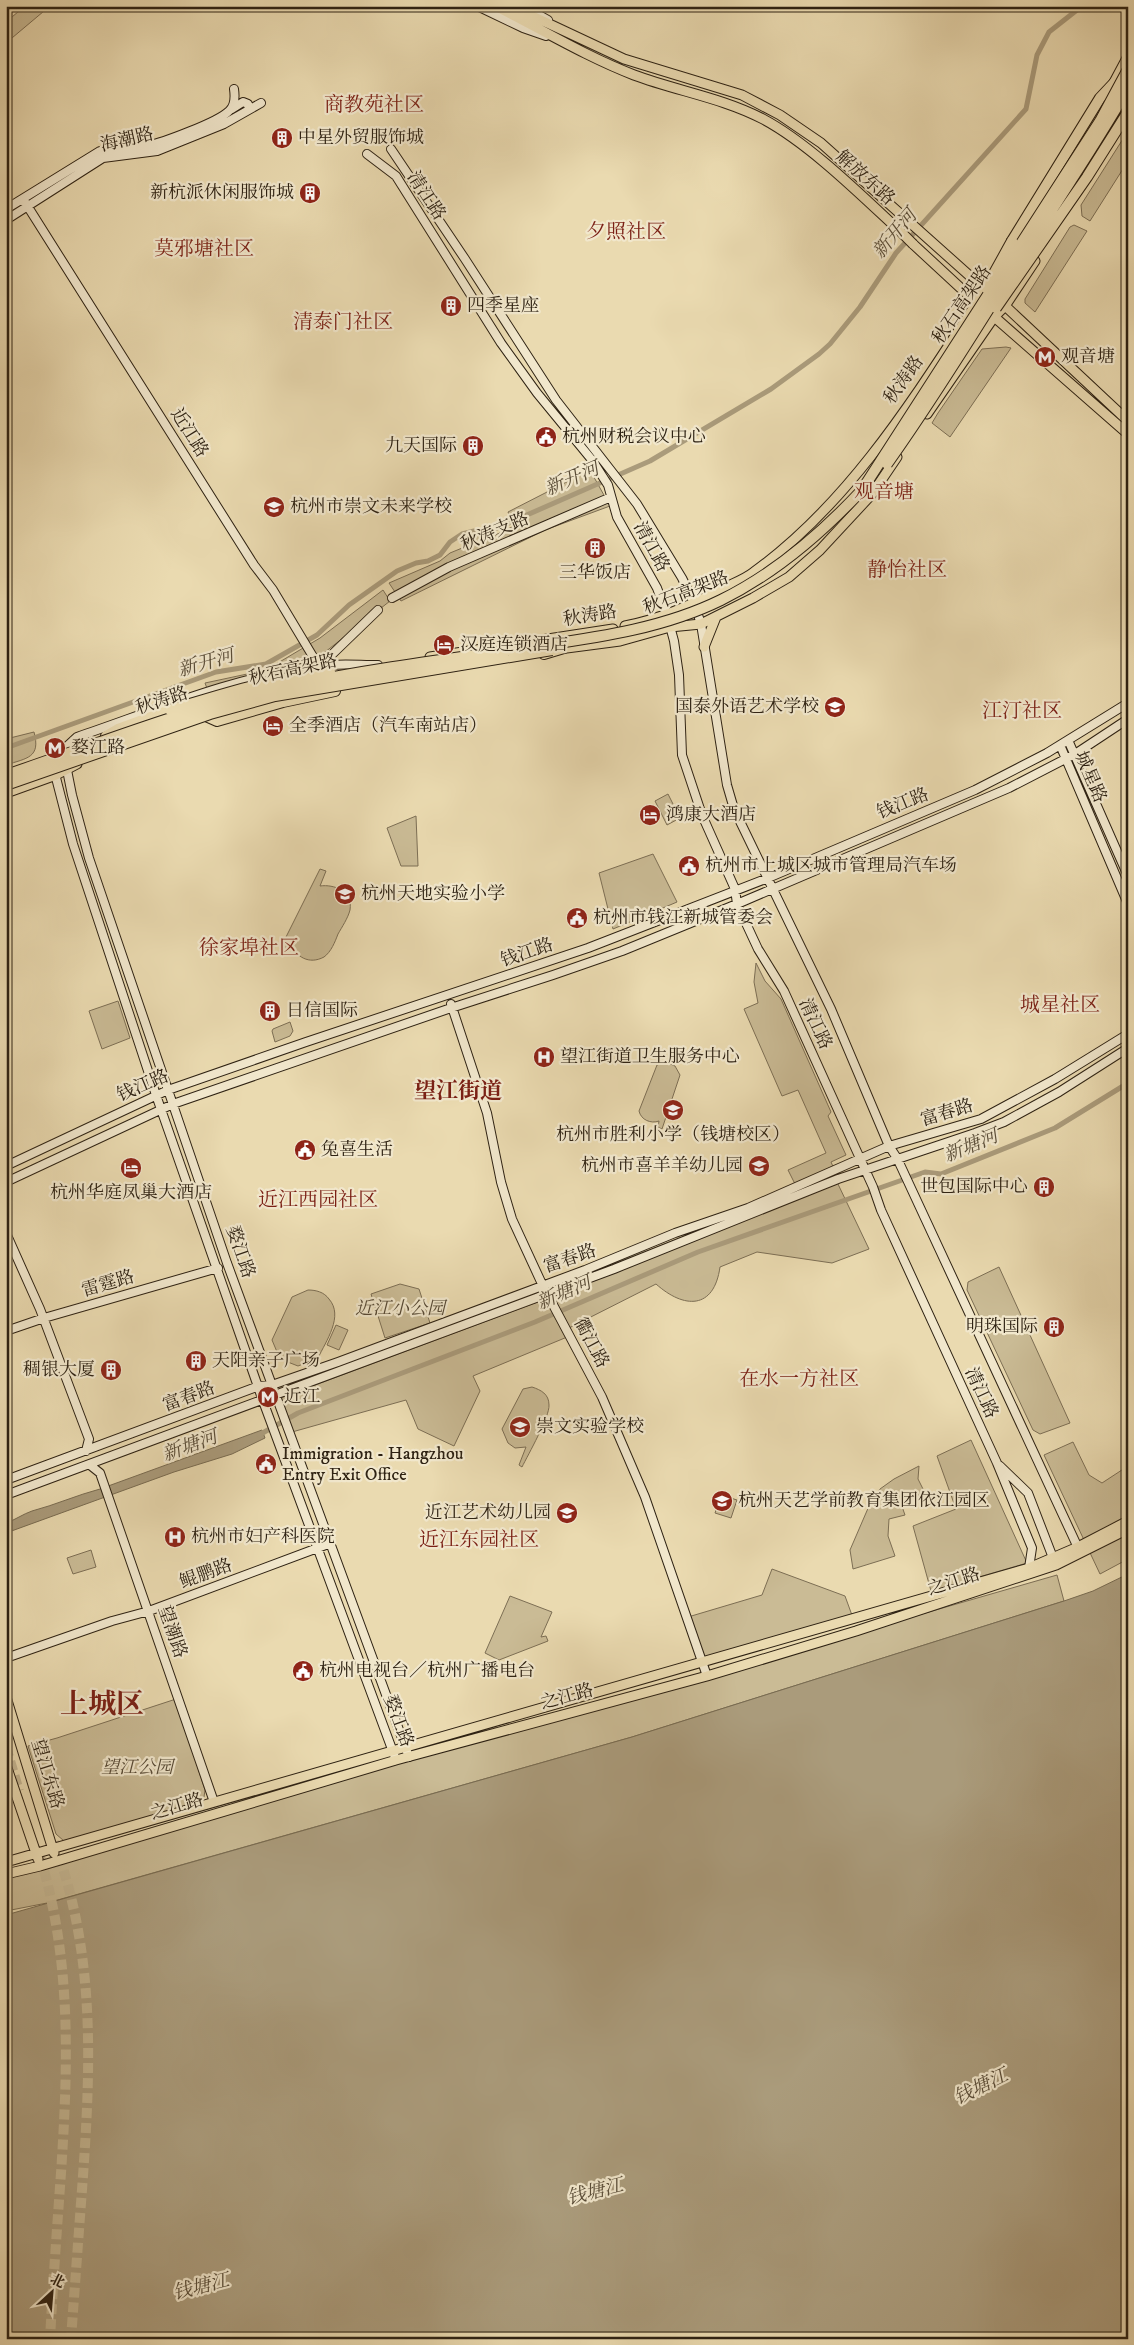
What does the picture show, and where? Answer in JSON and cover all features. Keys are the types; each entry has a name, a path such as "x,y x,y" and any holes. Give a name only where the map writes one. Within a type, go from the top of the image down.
{"highway":[{"name":"秋石高架路","path":"6,775 257,693 313,681 600,636 659,624 720,600 749,586 824,530 862,490 1100,121 1128,69"},
{"path":"957,340 1001,259 1100,98 1116,81"},
{"name":"秋石高架路","path":"6,785 177,725 275,696 661,630 713,610 756,589 819,543 862,499 916,424 968,344 1033,239 1074,178 1128,88"},
{"path":"968,344 1023,272 1045,235 1106,148 1128,112"},
{"path":"106,736 118,729 170,710 246,688 298,676 377,667 493,648 524,648"},
{"path":"208,717 216,721 283,702 333,691 544,654 564,648"}],"main road":[{"name":"解放东路","path":"477,6 522,28 557,40 634,74 719,101 763,119 820,160 903,234 976,303 994,316 1128,434"},
{"name":"解放东路","path":"495,6 557,40"},
{"name":"解放东路","path":"511,6 624,59 742,95 780,115 821,144 912,224 1005,306 1128,421"},
{"name":"解放东路","path":"523,6 542,16 561,30"},
{"name":"秋涛路","path":"6,771 106,736 321,670 378,665 603,631 667,615 752,574 831,505 854,478 985,290 1116,81 1128,56"},
{"path":"230,110 234,102 234,89"},
{"path":"230,110 243,102 248,104 249,108"},
{"name":"海潮路","path":"6,220 103,158 157,151 224,124 249,108 261,103"},
{"name":"秋涛路","path":"6,793 242,704 324,684 524,652 597,645 644,636 670,627 701,624 789,577 820,550 872,494 994,316 1005,306 1048,240 1128,104"},
{"name":"海潮路","path":"6,209 100,151 113,148 148,146 216,120 230,110"},
{"name":"清江路","path":"391,150 595,457 608,484 617,517 657,588 667,615 679,675 682,755 702,815 735,889 737,904 758,949 784,991 861,1160 912,1281 997,1463 1032,1548 1029,1568"},
{"name":"清江路","path":"367,154 396,176 501,343 531,386 595,457 619,480 637,504 682,578 694,603 701,624 726,785 734,809 831,1009 889,1146 907,1179 1079,1551"},
{"name":"近江路","path":"22,199 254,565 298,630 321,670 324,684"},
{"name":"秋涛支路","path":"392,598 448,568 612,497"},
{"path":"63,750 77,736 203,692 274,673 321,670 378,610"},
{"path":"704,647 716,617"},
{"name":"钱江路","path":"6,1166 168,1090 605,942 735,889 768,878 975,790 1060,745 1128,703"},
{"name":"钱江路","path":"6,1182 173,1104 622,951 737,904 1009,788 1075,754 1128,719"},
{"name":"城星路","path":"1068,740 1128,876"},
{"name":"城星路","path":"1060,745 1128,904"},
{"name":"婺江路","path":"63,750 72,795 89,858 168,1090 286,1425 409,1757"},
{"name":"婺江路","path":"51,756 72,844 156,1095 263,1400 396,1760"},
{"name":"衢江路","path":"449,995 451,1008 487,1113 512,1219 542,1284 602,1397 645,1498 707,1676"},
{"name":"富春路","path":"6,1480 259,1386 272,1385 748,1208 861,1160 889,1146 981,1119 1056,1079 1128,1034"},
{"name":"富春路","path":"6,1495 548,1293 897,1158 1004,1122 1059,1092 1128,1048"},
{"path":"6,1233 44,1318 89,1439 99,1447"},
{"name":"雷霆路","path":"6,1331 44,1318 218,1268"},
{"path":"86,1451 89,1439"},
{"path":"101,1475 104,1460"},
{"path":"997,1463 1028,1493 1054,1561"},
{"path":"90,1465 101,1475"},
{"name":"望潮路","path":"101,1475 214,1802"},
{"name":"之江路","path":"1079,1551 1128,1521"},
{"name":"之江路","path":"6,1874 40,1866 396,1760 707,1676 856,1631 1054,1561 1128,1530"},
{"name":"鲲鹏路","path":"6,1658 112,1621 149,1611 330,1543"},
{"name":"之江路","path":"6,1862 703,1660 1054,1561"},
{"name":"望江东路","path":"6,1697 57,1860"},
{"name":"望江东路","path":"6,1765 40,1866"}],"green space":[{"path":"25,6 50,6 6,43 6,22"},
{"path":"1128,131 1128,161 1090,221 1082,216 1081,205"},
{"path":"1074,225 1087,231 1035,312 1025,303 1025,299 1070,227"},
{"path":"1011,348 950,437 932,423 982,349"},
{"path":"590,470 610,506 545,530 401,601 389,583 440,561 450,553 467,546 466,539 478,534 483,541 514,526 508,512"},
{"path":"383,590 390,601 292,678 212,702 205,683 266,670 320,638"},
{"path":"34,732 36,747 31,756 6,765 6,739"},
{"path":"668,794 680,818 667,825 655,801"},
{"path":"416,816 418,866 401,866 387,828"},
{"path":"653,854 677,902 613,929 599,873"},
{"path":"320,869 326,871 320,886 331,886 346,894 349,898 350,910 329,952 324,957 308,960 299,956 290,943 285,952 280,949"},
{"path":"756,963 765,981 781,999 831,1112 828,1116 846,1155 831,1162 835,1171 796,1186 788,1170 826,1153 798,1090 782,1096 744,1009 758,1003 754,982"},
{"path":"118,1001 130,1038 102,1049 89,1011"},
{"path":"290,1022 293,1031 290,1036 275,1042 273,1029"},
{"path":"666,1062 675,1066 680,1075 662,1129 658,1127 659,1121 647,1120 642,1117 639,1111 657,1065"},
{"path":"837,1182 869,1249 832,1263 757,1252 720,1267 717,1281 711,1291 704,1298 696,1301 677,1298 656,1284 569,1328 572,1335 473,1376 480,1391 454,1446 418,1429 406,1400 292,1432 280,1398 551,1297"},
{"path":"999,1267 1070,1423 1040,1434 1033,1430 967,1290 968,1282"},
{"name":"近江小公园","path":"400,1284 419,1289 430,1323 385,1338 371,1294"},
{"path":"308,1290 320,1292 327,1297 333,1306 335,1313 334,1321 318,1358 298,1366 280,1359 272,1340 292,1297"},
{"path":"336,1325 348,1330 339,1350 327,1345"},
{"path":"532,1387 546,1395 549,1405 542,1426 522,1467 519,1465 526,1447 515,1448 508,1443 502,1429 523,1389"},
{"path":"971,1440 1027,1563 931,1591 913,1526 956,1509 937,1456"},
{"path":"1073,1442 1089,1475 1102,1483 1128,1466 1128,1559 1100,1574 1044,1455"},
{"path":"919,1466 918,1479 925,1493 900,1501 905,1515 889,1519 888,1536 895,1556 853,1569 850,1550 869,1506 880,1489 894,1479"},
{"path":"721,1495 737,1500 731,1518 715,1513"},
{"path":"91,1550 96,1567 73,1574 67,1558"},
{"path":"772,1569 845,1596 853,1618 703,1660 688,1617 762,1595"},
{"path":"1057,1575 1064,1601 632,1737 47,1903 6,1911 6,1878 409,1757 707,1676"},
{"path":"510,1596 552,1612 541,1637 546,1636 548,1641 499,1660 485,1653"},
{"name":"望江公园","path":"176,1699 205,1790 204,1797 199,1803 143,1822 64,1841 56,1834 28,1746"}],"water":[{"path":"262,1430 265,1438 232,1454 174,1472 6,1533 6,1523 29,1512 100,1489"},
{"name":"钱塘江","path":"1128,1574 1128,2339 6,2339 6,1915 632,1737 1064,1601 1093,1591"}],"waterway":[{"name":"新开河","path":"6,748 216,672 266,664 317,635 349,605 397,571 440,555 450,542 462,534 474,531 488,532 650,461 771,389 830,344 860,307 896,253 1026,109 1037,55 1049,32 1085,6"},
{"name":"新塘河","path":"259,1435 298,1413 535,1322 698,1252 925,1172 941,1174 1055,1128 1128,1083"}],"tunnel":[{"path":"6,1715 14,1737"},
{"path":"6,1747 19,1791"},
{"path":"54,1842 77,1924 87,2007 88,2091 86,2133 71,2339"},
{"path":"40,1857 58,1935 63,1974 66,2054 50,2339"}],"place":[{"name":"中星外贸服饰城","path":"282,138"},
{"name":"新杭派休闲服饰城","path":"310,193"},
{"name":"四季星座","path":"451,306"},
{"name":"观音塘","path":"1045,357"},
{"name":"杭州财税会议中心","path":"546,437"},
{"name":"九天国际","path":"473,446"},
{"name":"杭州市崇文未来学校","path":"274,507"},
{"name":"三华饭店","path":"595,548"},
{"name":"汉庭连锁酒店","path":"444,645"},
{"name":"国泰外语艺术学校","path":"835,707"},
{"name":"全季酒店（汽车南站店）","path":"273,726"},
{"name":"婺江路","path":"55,748"},
{"name":"鸿康大酒店","path":"650,815"},
{"name":"杭州市上城区城市管理局汽车场","path":"689,866"},
{"name":"杭州天地实验小学","path":"345,894"},
{"name":"杭州市钱江新城管委会","path":"577,918"},
{"name":"日信国际","path":"270,1011"},
{"name":"望江街道卫生服务中心","path":"544,1057"},
{"name":"杭州市胜利小学（钱塘校区）","path":"673,1110"},
{"name":"兔喜生活","path":"305,1150"},
{"name":"杭州市喜羊羊幼儿园","path":"759,1166"},
{"name":"杭州华庭凤巢大酒店","path":"131,1168"},
{"name":"世包国际中心","path":"1044,1187"},
{"name":"明珠国际","path":"1054,1327"},
{"name":"天阳亲子广场","path":"196,1361"},
{"name":"稠银大厦","path":"111,1370"},
{"name":"近江","path":"268,1397"},
{"name":"崇文实验学校","path":"520,1427"},
{"name":"Immigration - Hangzhou Entry Exit Office","path":"266,1464"},
{"name":"杭州天艺学前教育集团依江园区","path":"722,1501"},
{"name":"近江艺术幼儿园","path":"567,1513"},
{"name":"杭州市妇产科医院","path":"175,1537"},
{"name":"杭州电视台／杭州广播电台","path":"303,1671"}],"district":[{"name":"商教苑社区","path":"374,105"},
{"name":"夕照社区","path":"626,232"},
{"name":"莫邪塘社区","path":"204,249"},
{"name":"清泰门社区","path":"343,322"},
{"name":"观音塘","path":"884,492"},
{"name":"静怡社区","path":"907,570"},
{"name":"江汀社区","path":"1022,711"},
{"name":"徐家埠社区","path":"249,948"},
{"name":"城星社区","path":"1060,1005"},
{"name":"望江街道","path":"458,1091"},
{"name":"近江西园社区","path":"318,1200"},
{"name":"在水一方社区","path":"799,1379"},
{"name":"近江东园社区","path":"479,1540"},
{"name":"上城区","path":"102,1704"}]}
